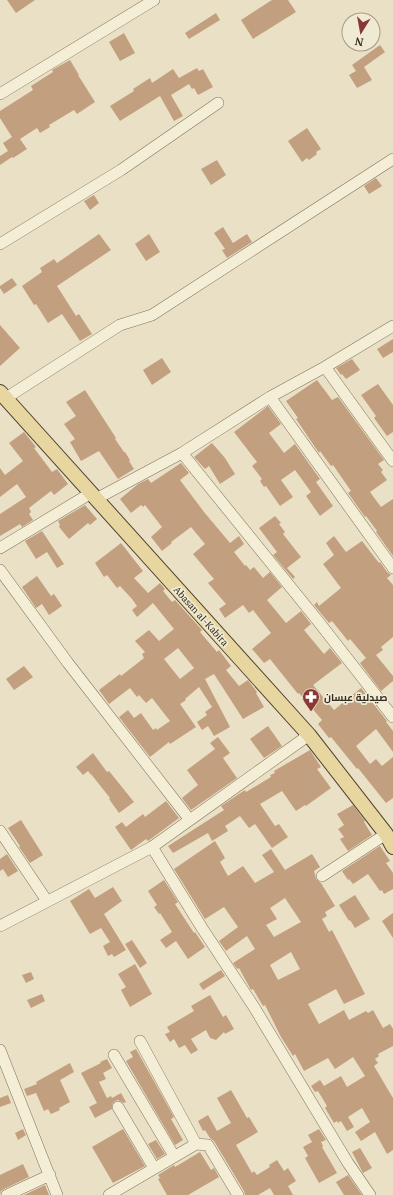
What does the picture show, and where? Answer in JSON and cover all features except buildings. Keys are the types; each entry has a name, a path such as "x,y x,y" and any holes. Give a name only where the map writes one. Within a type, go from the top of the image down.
{"main road":[{"name":"Abasan al-Kabira","path":"3,395 309,735 386,834 393,847"}],"street":[{"path":"0,94 154,0"},
{"path":"0,244 121,170 218,103"},
{"path":"3,395 120,325 152,315 393,159"},
{"path":"0,548 93,496 182,452 270,397 325,367 393,326"},
{"path":"325,367 393,461"},
{"path":"270,397 393,568"},
{"path":"182,452 393,717"},
{"path":"0,570 68,663 190,820"},
{"path":"0,925 152,846 242,784 309,735"},
{"path":"0,831 47,901"},
{"path":"322,876 386,834"},
{"path":"152,846 202,928 254,1007 348,1163 370,1195"},
{"path":"140,1040 196,1144"},
{"path":"0,1050 57,1195"},
{"path":"114,1055 174,1156"},
{"path":"118,1107 154,1168"},
{"path":"109,1195 196,1144 208,1145 238,1195"},
{"path":"7,1195 50,1175"}],"place":[{"name":"صيدلية عبسان","path":"311,712"}]}
